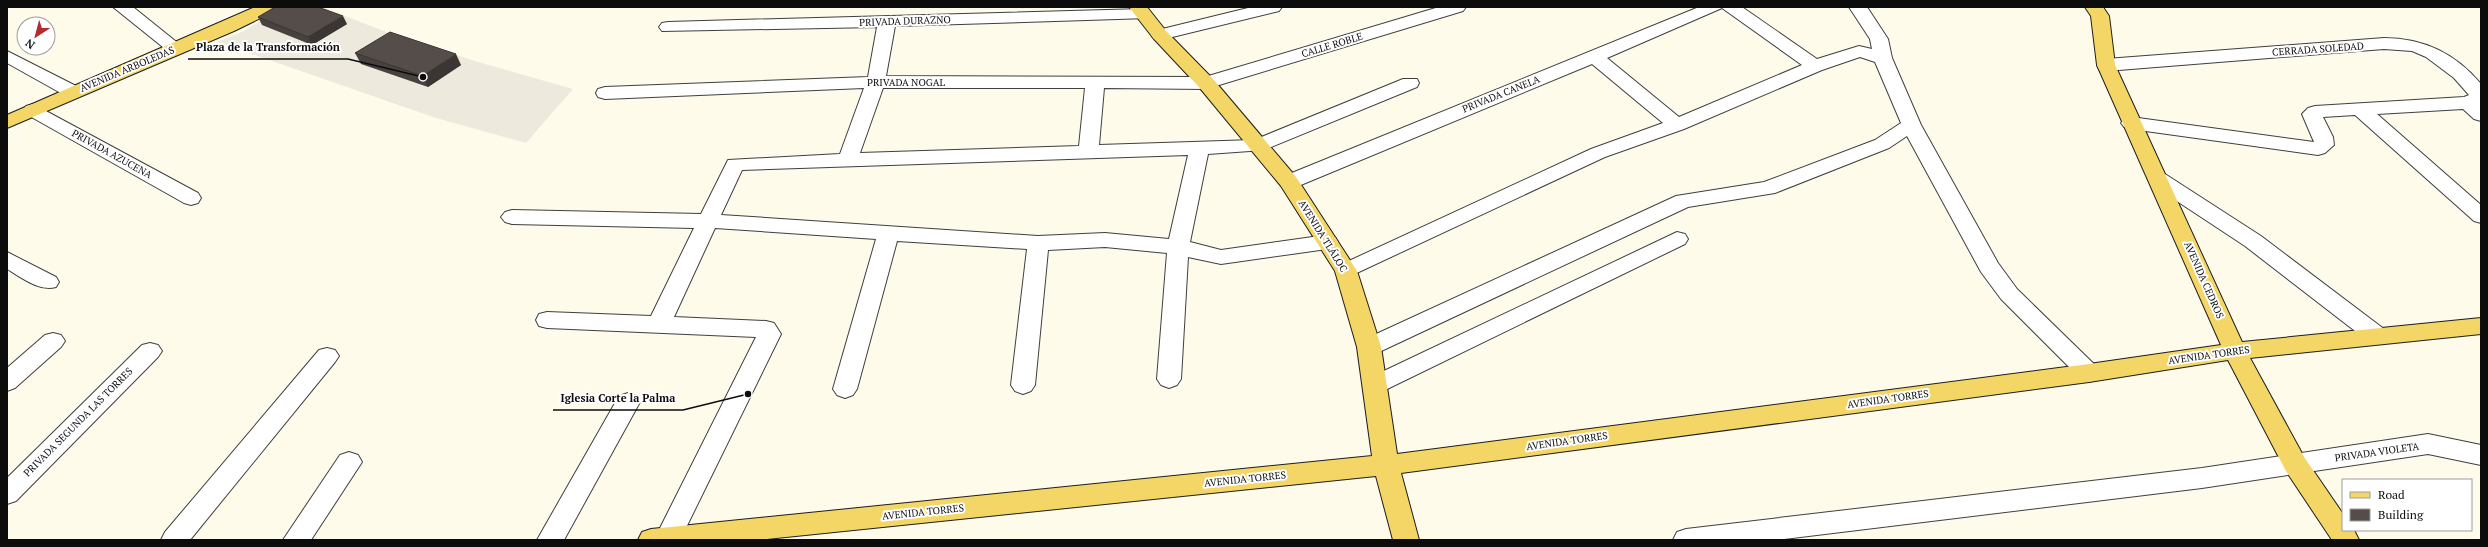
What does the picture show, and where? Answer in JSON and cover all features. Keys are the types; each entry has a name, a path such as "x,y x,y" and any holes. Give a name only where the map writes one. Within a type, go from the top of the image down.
{"main road":[{"name":"AVENIDA ARBOLEDAS","path":"7,122 175,48 228,27 269,7"},
{"name":"AVENIDA CEDROS","path":"2094,7 2100,16 2106,65 2235,351 2295,464 2346,540"},
{"name":"AVENIDA TLÁLOC","path":"1141,11 1160,35 1206,83 1257,146 1289,182 1346,271 1369,347 1386,465 1406,540"},
{"name":"AVENIDA TORRES","path":"659,539 1386,465 2089,372 2235,351 2376,335 2481,326"}],"street":[{"path":"122,7 175,48"},
{"path":"1160,35 1273,7"},
{"name":"CALLE ROBLE","path":"1206,83 1457,7"},
{"name":"PRIVADA CANELA","path":"1289,182 1714,7"},
{"path":"1730,7 1816,66"},
{"path":"1858,7 1879,39 1883,58 1911,125 1989,267 2009,294 2089,372"},
{"name":"PRIVADA DURAZNO","path":"668,27 887,22 1141,11"},
{"path":"848,160 876,82 887,22"},
{"name":"CERRADA SOLEDAD","path":"2106,65 2399,44 2414,46 2431,51 2476,87 2480,97 2474,109"},
{"path":"1346,271 1598,153 1677,125 1816,66 1859,51 1883,58"},
{"path":"7,56 73,92"},
{"path":"1594,56 1677,125"},
{"name":"PRIVADA NOGAL","path":"605,94 876,82 1206,83"},
{"path":"1088,153 1095,82"},
{"path":"659,324 735,164 1257,146 1410,83"},
{"path":"2131,123 2318,149 2324,145 2325,139 2312,114 2315,112 2358,108 2474,109"},
{"path":"2358,108 2481,216"},
{"name":"PRIVADA AZUCENA","path":"33,110 191,198"},
{"path":"1369,347 1683,201 1768,188 1882,144 1911,125"},
{"path":"1169,379 1178,247 1199,149"},
{"path":"2158,179 2253,241 2376,335"},
{"path":"512,217 708,221 1038,243 1105,240 1178,247 1221,257 1327,242"},
{"path":"845,389 888,234"},
{"path":"1375,385 1677,239"},
{"path":"1023,385 1038,243"},
{"path":"7,259 48,282"},
{"path":"547,320 766,329 769,334 659,539"},
{"path":"7,382 53,341"},
{"name":"PRIVADA SEGUNDA LAS TORRES","path":"7,494 150,351"},
{"path":"174,540 327,356"},
{"path":"550,540 628,402"},
{"path":"2428,444 2481,439"},
{"name":"PRIVADA VIOLETA","path":"1686,540 2194,479 2428,444 2481,455"},
{"path":"296,540 349,462"}],"shaded area":[{"path":"284,7 322,7 389,33 478,62 573,89 526,143 436,118 217,42 244,31"}],"building":[{"path":"275,7 318,7 343,16 308,37 258,17"},
{"path":"390,32 456,54 423,76 355,53"}],"place":[{"name":"Plaza de la Transformación","path":"423,77"},
{"name":"Iglesia Corte la Palma","path":"748,394"}]}
